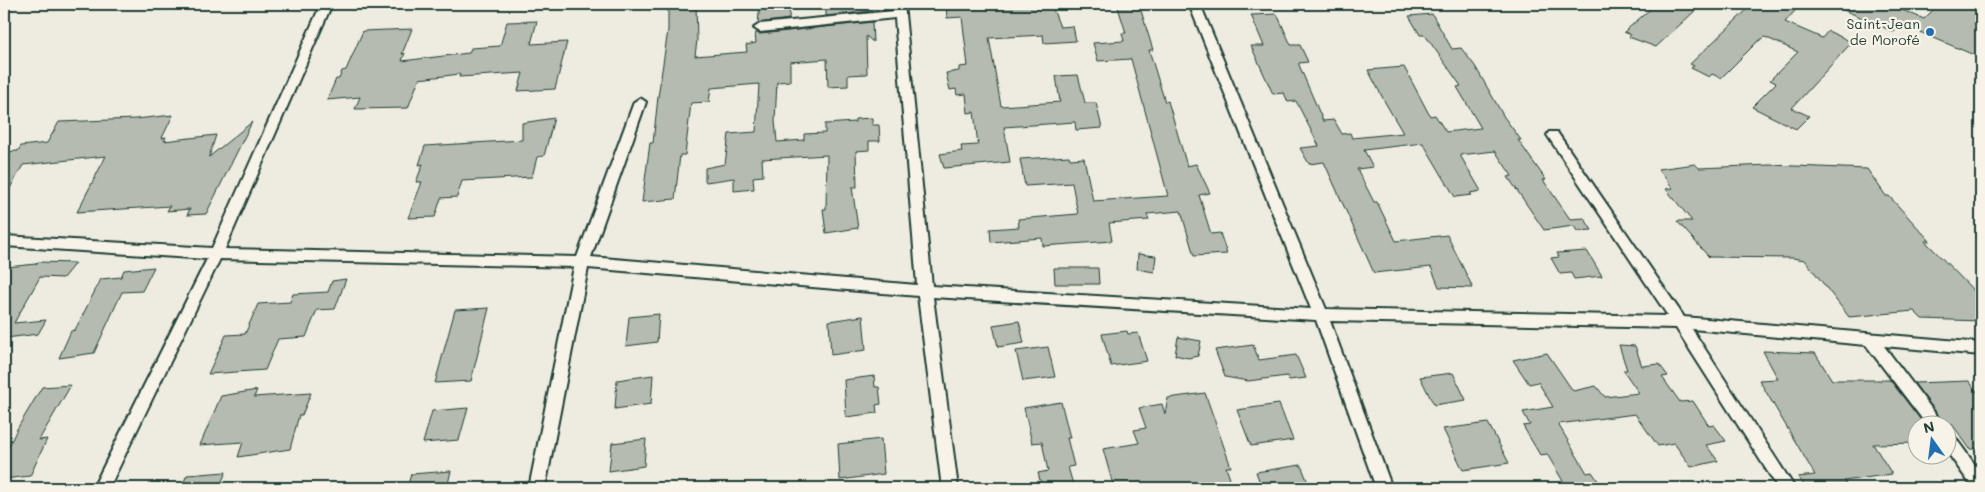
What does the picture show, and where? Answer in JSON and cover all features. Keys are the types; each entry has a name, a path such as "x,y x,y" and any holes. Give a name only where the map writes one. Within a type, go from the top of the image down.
{"street":[{"path":"101,488 216,254 326,4"},
{"path":"1195,4 1321,315 1384,488"},
{"path":"760,28 899,9 925,291 950,488"},
{"path":"537,488 582,262 640,102"},
{"path":"1553,135 1680,322 1787,488"},
{"path":"4,241 216,254 582,262 925,291 1321,315 1680,322 1981,349"},
{"path":"1870,339 1927,414"},
{"path":"1958,455 1981,486"}],"building":[{"path":"696,4 697,40 695,56 747,52 746,45 756,43 755,33 872,22 873,42 866,36 867,74 848,75 848,86 828,87 827,59 790,62 790,81 777,82 775,121 777,142 804,140 804,134 825,133 825,124 855,122 855,119 872,118 872,125 879,125 880,141 869,141 869,150 856,151 857,187 852,187 858,228 826,233 823,209 826,209 827,155 762,159 763,176 753,177 754,189 734,191 734,178 706,182 705,168 725,164 729,134 756,132 759,84 711,88 709,102 691,103 685,155 680,155 675,199 642,202 650,143 653,143 668,30 668,5"},
{"path":"760,4 790,4 789,19 758,23"},
{"path":"826,4 871,4 872,11 826,16"},
{"path":"946,4 1051,4 1060,27 1073,26 1076,41 1044,43 1043,35 989,38 1001,106 1060,102 1056,76 1078,75 1085,103 1096,103 1102,128 1076,130 1075,122 1004,127 1010,162 944,168 940,154 962,151 961,146 978,145 974,112 968,113 966,94 957,95 956,89 950,90 946,73 959,71 959,67 968,66 962,17 947,18"},
{"path":"1117,4 1139,4 1153,50 1149,50 1165,102 1168,101 1187,166 1196,164 1210,193 1199,195 1211,234 1220,233 1227,254 1194,256 1181,211 1147,214 1149,220 1109,223 1112,241 1043,246 1042,238 991,242 990,229 1019,227 1018,219 1078,214 1072,183 1025,186 1020,159 1069,156 1070,159 1084,158 1093,201 1168,196 1131,59 1098,61 1093,43 1124,41 1122,33 1126,33"},
{"path":"1656,4 1688,4 1698,8 1656,47 1629,37 1631,35 1624,32"},
{"path":"1753,4 1801,4 1785,22 1822,38 1828,31 1852,42 1792,108 1809,116 1796,129 1752,107 1776,83 1770,80 1798,52 1765,37 1757,42 1721,78 1712,74 1709,77 1691,68 1694,66 1690,64"},
{"path":"1830,4 1888,4 1924,19 1939,4 1981,4 1981,58 1901,24 1894,32"},
{"path":"1277,14 1291,45 1300,45 1308,62 1299,63 1299,65 1323,121 1334,120 1342,134 1350,133 1352,138 1403,133 1368,70 1404,67 1430,116 1435,115 1446,132 1481,128 1457,87 1461,86 1425,35 1420,35 1409,16 1432,14 1452,49 1461,48 1475,66 1504,117 1521,140 1518,140 1570,219 1584,218 1592,230 1577,231 1574,226 1544,230 1508,177 1512,176 1495,151 1460,155 1481,191 1470,193 1472,195 1455,197 1423,143 1364,150 1373,167 1357,169 1374,202 1377,202 1396,241 1447,235 1473,288 1439,287 1431,267 1374,273 1324,162 1309,164 1300,148 1319,146 1296,101 1288,102 1284,93 1273,94 1251,46 1264,46 1251,15"},
{"path":"537,21 531,44 567,42 555,89 518,91 523,73 459,77 460,74 419,79 408,108 355,109 360,97 327,100 336,79 339,79 342,71 346,70 363,31 412,29 402,54 405,53 402,61 469,53 471,48 500,46 507,22"},
{"path":"173,115 162,138 166,137 164,141 216,135 209,157 252,122 206,214 187,215 190,209 167,211 170,206 77,212 106,156 23,165 4,199 4,152 18,151 21,146 47,143 59,122 136,119"},
{"path":"554,118 544,156 537,157 532,177 462,181 457,197 441,198 435,217 408,218 422,182 416,182 423,164 419,165 425,146 522,140 522,123"},
{"path":"1695,164 1699,168 1770,165 1867,169 1886,196 1889,196 1930,241 1925,241 1981,298 1981,321 1922,319 1914,311 1849,317 1805,260 1792,258 1709,257 1677,221 1692,221 1666,189 1673,188 1658,169"},
{"path":"1587,251 1602,276 1574,279 1571,273 1560,274 1551,258 1559,257 1557,253"},
{"path":"1138,254 1156,256 1154,272 1137,269"},
{"path":"38,262 75,263 63,278 40,277 14,323 46,320 38,334 6,338 4,341 4,272 7,267 36,264"},
{"path":"154,267 142,291 122,292 94,353 59,358 71,331 75,330 101,279 121,277 124,270"},
{"path":"1054,268 1098,268 1099,284 1055,284"},
{"path":"346,279 335,309 317,310 306,337 278,339 265,370 208,374 226,335 245,334 258,304 290,302 293,294 328,292 332,281"},
{"path":"489,308 471,381 435,383 455,310"},
{"path":"659,314 657,342 626,346 629,317"},
{"path":"863,316 866,350 831,355 829,321"},
{"path":"1019,321 1024,343 998,347 993,325"},
{"path":"1127,331 1128,334 1138,333 1147,361 1111,366 1102,334"},
{"path":"1178,337 1201,341 1198,356 1188,358 1175,355"},
{"path":"1253,345 1259,360 1296,355 1306,378 1289,380 1287,376 1248,381 1225,377 1215,350"},
{"path":"1619,345 1635,346 1642,366 1659,364 1668,376 1662,377 1680,402 1693,401 1709,426 1714,425 1726,441 1706,445 1718,461 1691,467 1674,443 1658,446 1635,414 1558,424 1587,473 1592,472 1603,488 1567,488 1547,454 1540,455 1523,426 1530,425 1523,412 1553,407 1538,382 1529,384 1513,360 1547,353 1573,391 1596,386 1605,397 1639,393 1623,370 1627,370"},
{"path":"1048,347 1055,377 1023,381 1016,351"},
{"path":"1763,351 1815,353 1832,380 1890,380 1916,414 1908,414 1908,443 1873,444 1892,474 1844,481 1847,486 1806,488 1798,477 1815,475 1759,380 1778,379"},
{"path":"1453,373 1466,400 1434,405 1420,377"},
{"path":"653,375 651,404 615,409 617,380"},
{"path":"874,376 875,387 879,387 881,404 876,405 877,413 846,417 844,380"},
{"path":"1969,381 1981,397 1981,449 1970,449 1958,432 1958,414 1937,414 1914,383"},
{"path":"71,385 39,440 47,439 30,476 4,479 4,456 17,429 42,387"},
{"path":"257,390 254,397 311,393 302,415 299,415 290,449 238,457 243,442 200,445 221,396"},
{"path":"1205,393 1231,467 1226,467 1233,488 1114,488 1103,449 1139,443 1134,430 1146,428 1139,408 1162,404 1165,414 1168,398"},
{"path":"1061,402 1070,438 1067,438 1074,466 1068,467 1074,488 1042,488 1038,473 1048,471 1042,442 1032,443 1024,408"},
{"path":"1279,404 1293,440 1251,446 1237,410"},
{"path":"468,408 459,440 423,443 432,411"},
{"path":"1488,423 1509,463 1463,470 1443,429"},
{"path":"646,439 644,466 609,471 612,443"},
{"path":"881,439 884,474 840,480 838,444"},
{"path":"1301,465 1310,488 1262,488 1256,472"},
{"path":"451,471 447,488 407,488 411,474"},
{"path":"226,472 219,488 181,488 187,475"}],"place":[{"name":"Saint-Jean de Morofé","path":"1930,32"}]}
